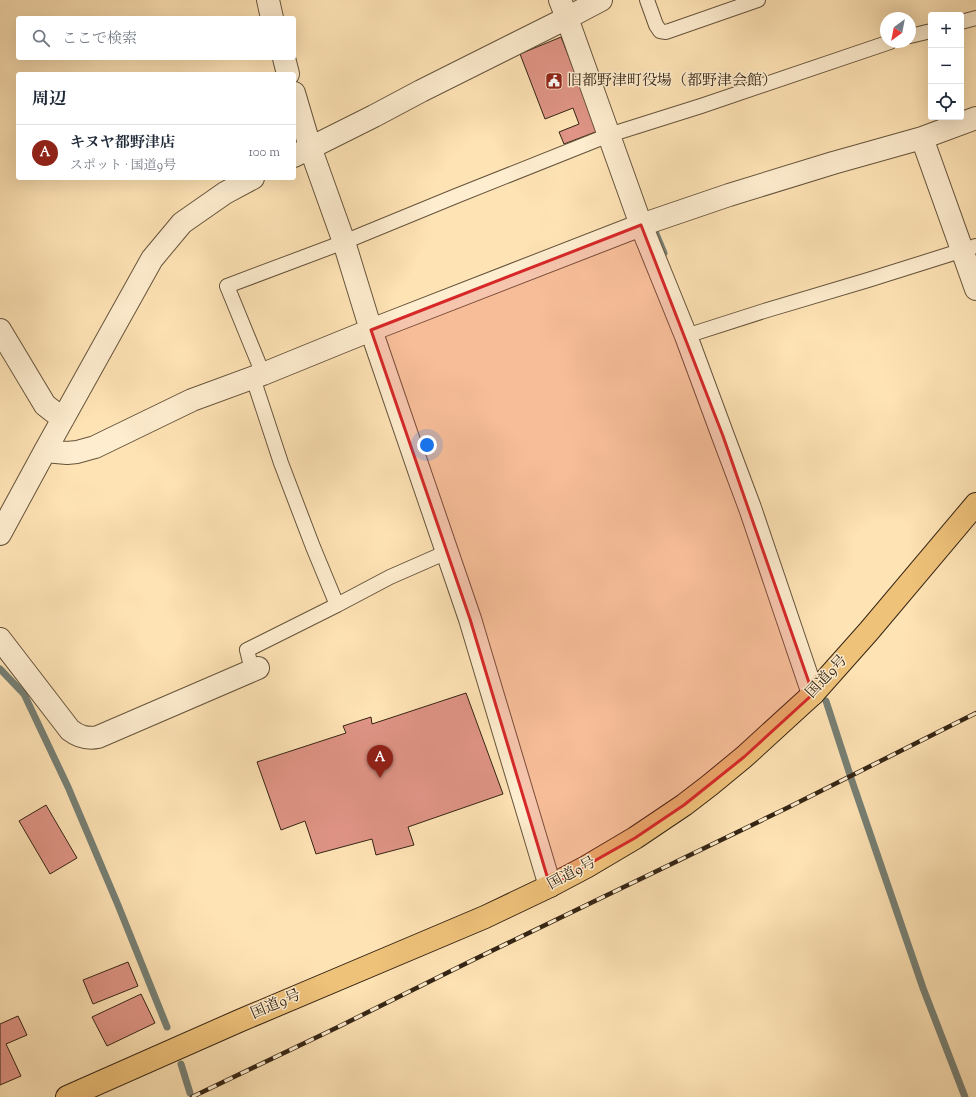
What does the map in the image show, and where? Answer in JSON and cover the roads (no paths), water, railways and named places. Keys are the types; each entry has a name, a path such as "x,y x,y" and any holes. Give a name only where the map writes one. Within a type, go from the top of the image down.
{"highway":[{"name":"国道9号","path":"67,1097 246,1018 485,917 550,886 635,838 684,805 744,757 813,694 869,631 976,504"}],"street":[{"path":"268,0 272,16"},
{"path":"302,151 421,91 563,9 601,0"},
{"path":"563,9 609,136 648,222 686,336 750,508 813,694"},
{"path":"284,60 288,72"},
{"path":"296,108 302,151 344,242 371,330 470,619 550,886"},
{"path":"45,451 67,453 95,447 192,400 258,376 371,330 648,222 737,192 922,138 976,118"},
{"path":"922,138 969,248 976,289"},
{"path":"0,534 152,259 182,223 225,193 249,180"},
{"path":"0,330 45,405 63,419"},
{"path":"0,639 70,730 75,734 90,738 98,737 255,669"}],"lane":[{"path":"647,0 656,25 660,31 666,32 758,0"},
{"path":"964,21 976,18"},
{"path":"916,34 928,31"},
{"path":"337,605 281,463 258,376 227,286 344,242 609,136 880,45"},
{"path":"686,336 969,248"},
{"path":"255,669 247,650 390,577 447,552"}],"waterway":[{"path":"652,224 664,253"},
{"path":"0,669 24,694 68,787 118,905 167,1027"},
{"path":"826,701 923,988 965,1097"},
{"path":"181,1064 190,1093"}],"railway":[{"path":"192,1097 787,808 976,713"}],"place":[{"name":"旧都野津町役場（都野津会館）","path":"554,81"},
{"name":"キヌヤ都野津店","path":"380,778"}]}
